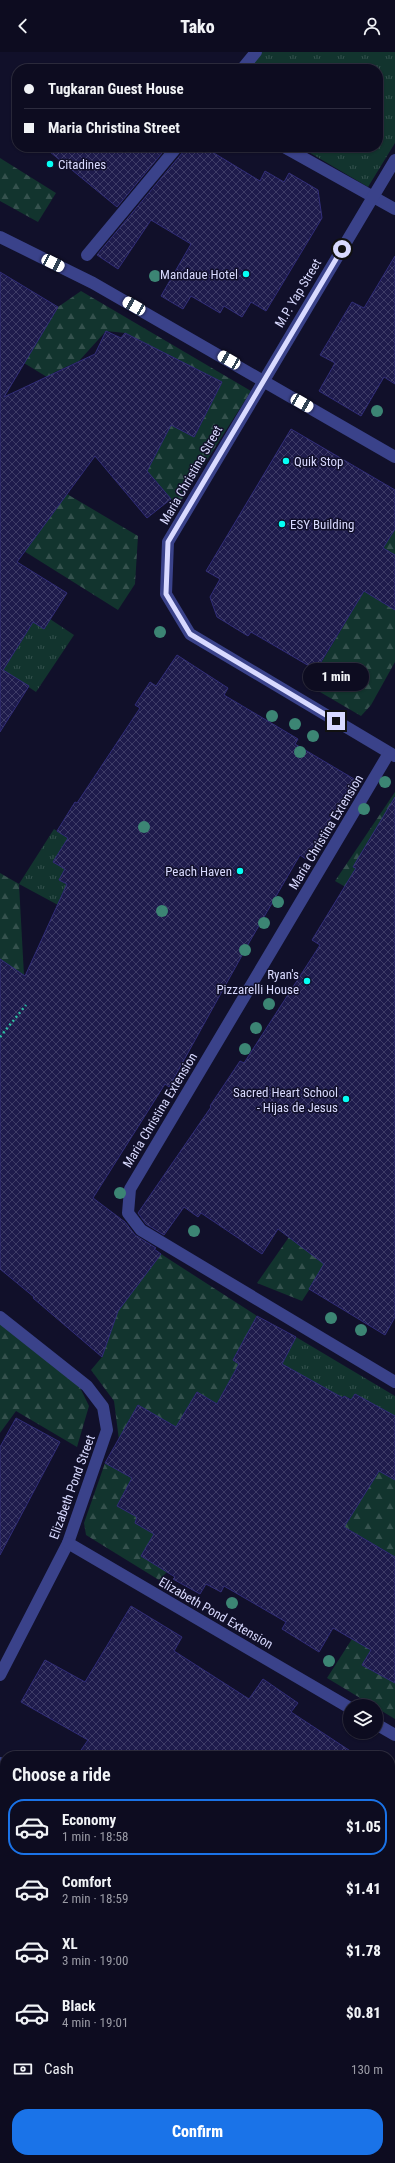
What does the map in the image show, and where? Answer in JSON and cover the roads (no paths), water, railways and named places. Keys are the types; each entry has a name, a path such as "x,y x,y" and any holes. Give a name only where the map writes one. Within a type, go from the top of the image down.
{"street":[{"path":"246,64 256,52"},
{"path":"87,255 173,152"},
{"path":"293,152 395,209"},
{"name":"M.P. Yap Street","path":"263,380 395,160"},
{"path":"0,237 93,283 395,457"},
{"name":"Maria Christina Street","path":"263,380 168,542 166,594 190,634 392,754"},
{"name":"Maria Christina Extension","path":"392,754 130,1189 128,1213 141,1230 395,1382"},
{"name":"Elizabeth Pond Street","path":"0,1318 87,1386 103,1407 107,1430 68,1543 0,1675"},
{"name":"Elizabeth Pond Extension","path":"68,1543 343,1704"},
{"path":"383,1728 395,1735"}],"place":[{"name":"Citadines","path":"50,164"},
{"name":"Mandaue Hotel","path":"246,274"},
{"name":"Quik Stop","path":"286,461"},
{"name":"ESY Building","path":"282,524"},
{"name":"Peach Haven","path":"240,871"},
{"name":"Ryan's Pizzarelli House","path":"307,981"},
{"name":"Sacred Heart School - Hijas de Jesus","path":"346,1099"}]}
